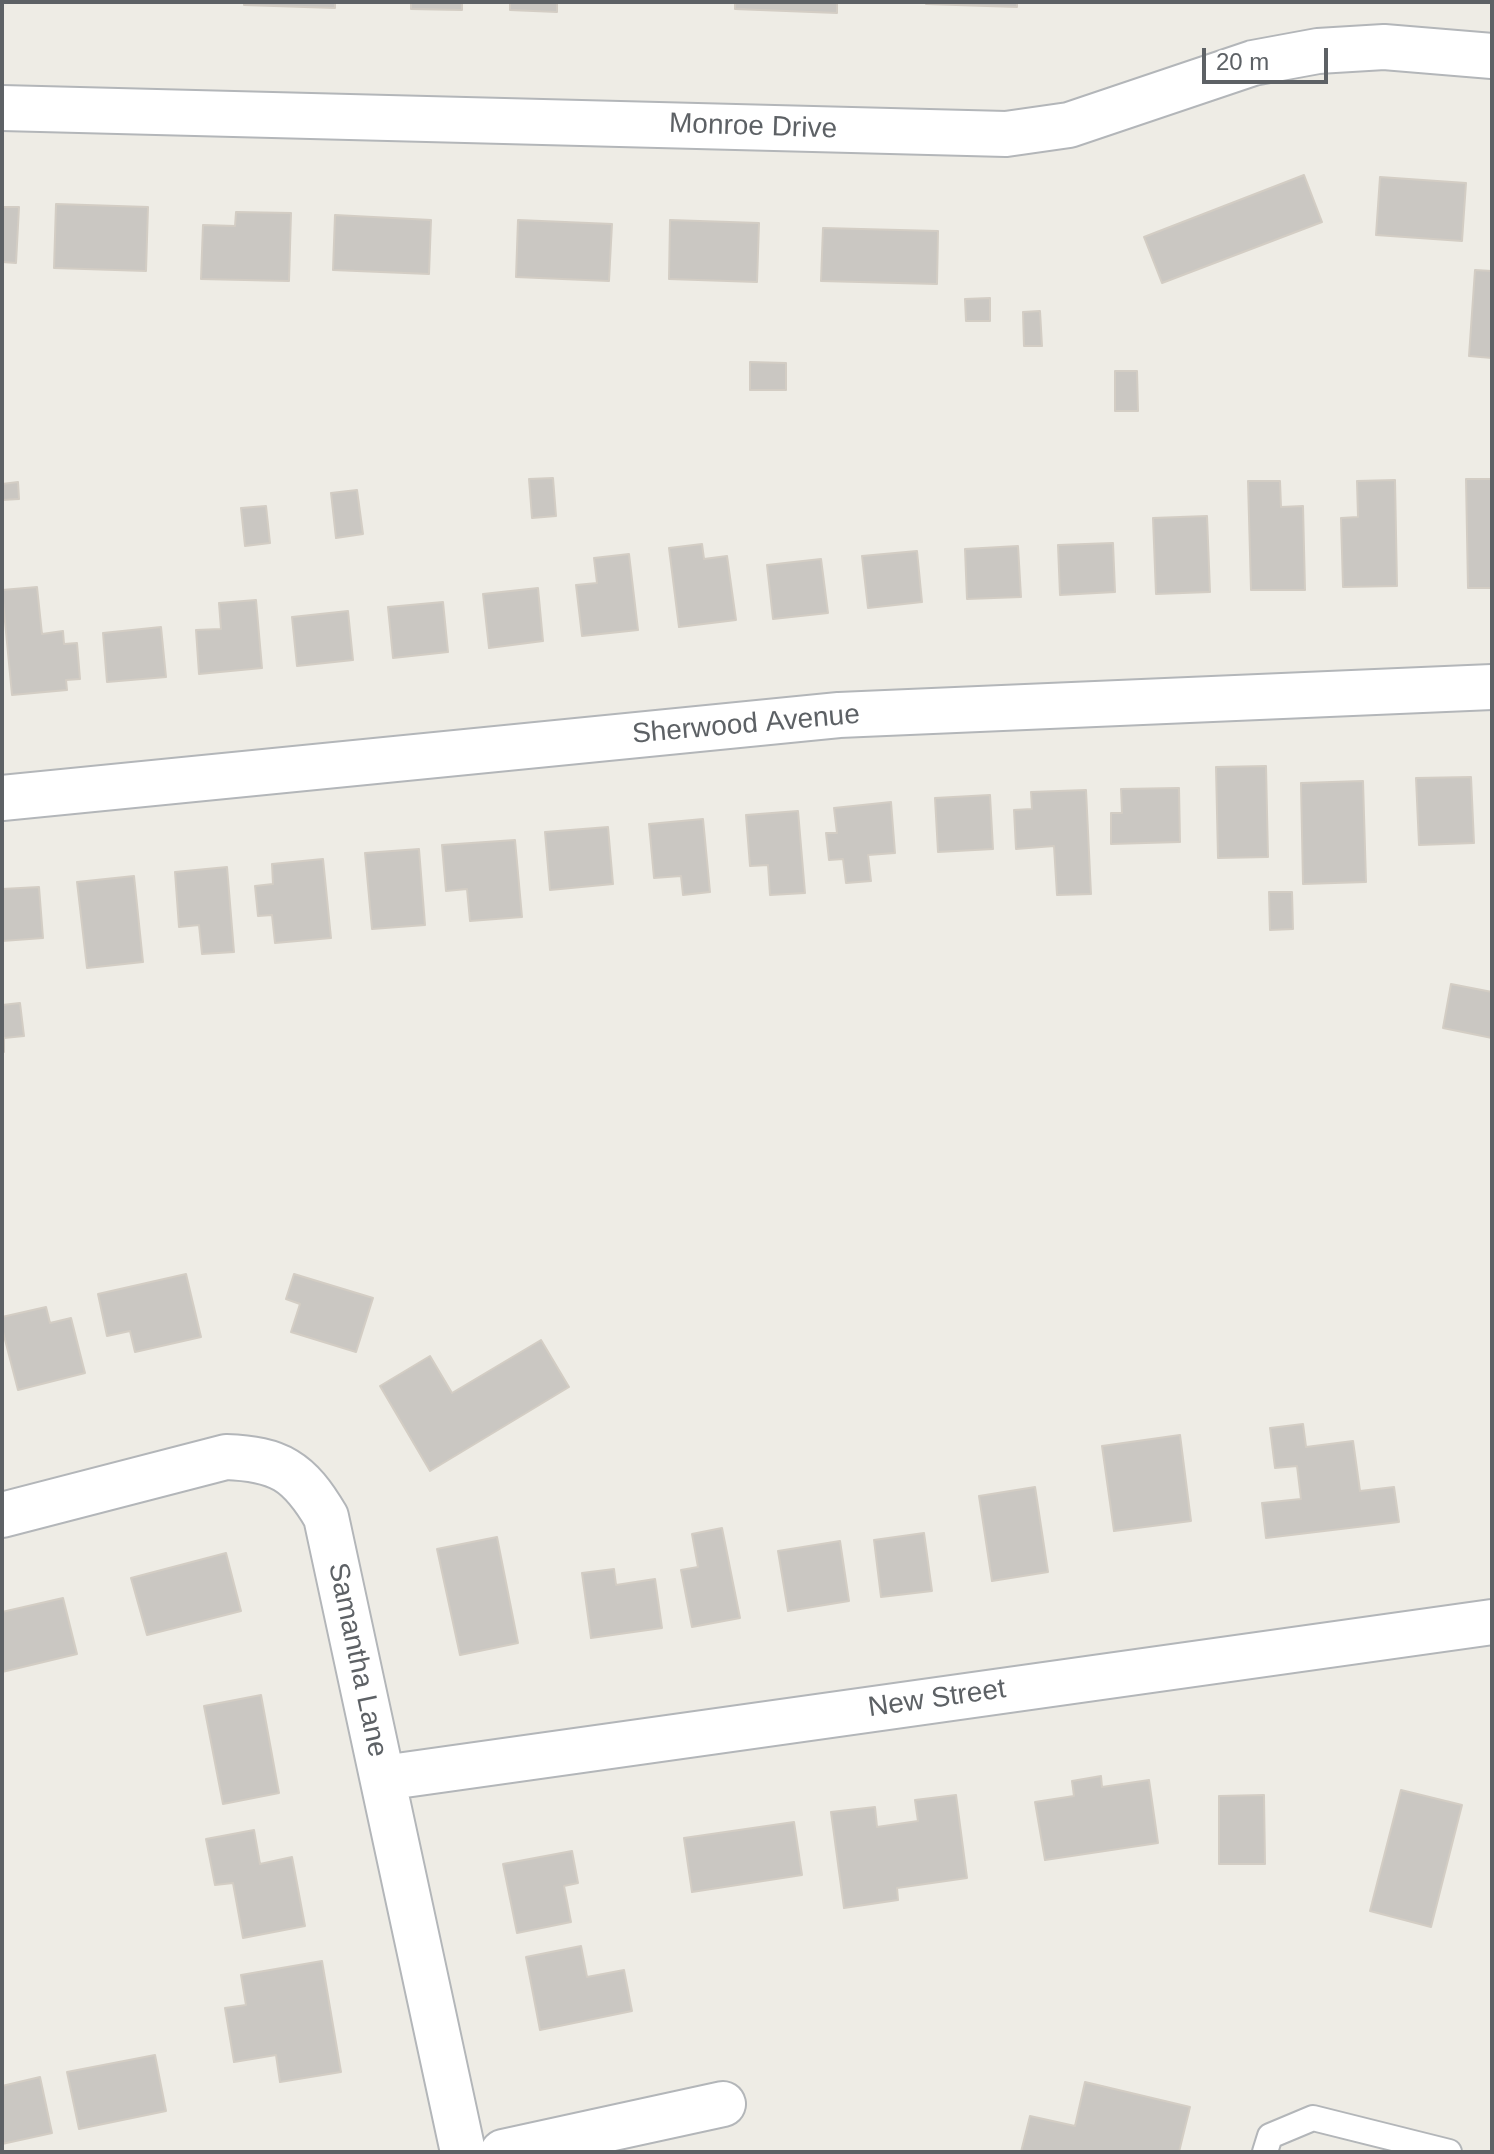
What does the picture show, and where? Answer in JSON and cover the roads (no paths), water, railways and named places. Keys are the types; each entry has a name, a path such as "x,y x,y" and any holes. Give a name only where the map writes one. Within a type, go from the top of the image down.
{"street":[{"name":"Monroe Drive","path":"2,108 1006,134 1069,125 1253,63 1318,51 1384,47 1492,56"},
{"name":"Sherwood Avenue","path":"2,798 839,715 1492,687"},
{"name":"Samantha Lane","path":"2,1515 226,1457 258,1458 287,1470 311,1491 326,1517 463,2152"},
{"name":"New Street","path":"383,1778 1492,1622"},
{"path":"503,2152 723,2104"}],"lane":[{"path":"1265,2152 1270,2136 1313,2118 1449,2152"}]}
